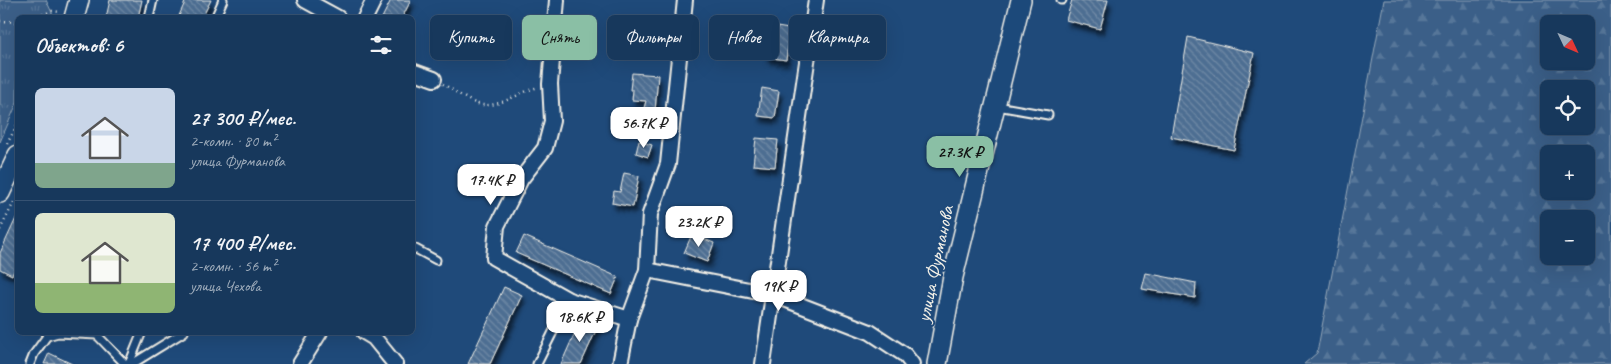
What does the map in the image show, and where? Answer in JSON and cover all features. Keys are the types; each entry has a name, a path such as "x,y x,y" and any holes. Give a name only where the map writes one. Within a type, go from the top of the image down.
{"main road":[{"path":"69,15 79,0"},
{"name":"улица Фурманова","path":"937,364 953,277 1021,0"},
{"path":"0,192 12,151"}],"street":[{"path":"305,0 332,15"},
{"path":"367,15 374,0"},
{"path":"557,0 550,84 552,121 545,148 521,179 497,226 494,258 569,300 628,319"},
{"path":"620,364 628,319 647,270 650,214 668,164 685,0"},
{"path":"763,364 816,0"},
{"path":"415,72 434,79"},
{"path":"647,270 774,295 870,332 905,355 912,364"},
{"path":"300,364 318,335"},
{"path":"369,335 374,338 395,364"}],"lane":[{"path":"150,15 153,0"},
{"path":"216,15 223,0"},
{"path":"995,105 1048,115"},
{"path":"415,249 436,260"},
{"path":"537,364 569,300"},
{"path":"30,364 46,336 50,335"},
{"path":"99,335 125,364"},
{"path":"131,364 141,335"},
{"path":"131,364 179,335"}],"path":[{"path":"42,15 52,12 69,15"},
{"path":"0,21 15,22"},
{"path":"434,79 478,104 492,106 529,89 550,84"},
{"path":"12,151 15,137"},
{"path":"0,230 15,200"}],"green space":[{"path":"0,0 46,0 53,15 15,15 15,108 0,142"},
{"path":"1384,0 1611,0 1611,364 1304,364 1317,353"}],"building":[{"path":"110,0 142,0 139,15 107,15"},
{"path":"186,0 211,0 204,15 179,15"},
{"path":"391,0 411,0 404,15 384,15"},
{"path":"1072,0 1108,0 1100,29 1066,20"},
{"path":"779,27 789,29 786,60 779,59"},
{"path":"1188,37 1254,53 1234,150 1171,137"},
{"path":"632,73 658,75 655,112 662,114 660,123 641,118 646,101 632,100 633,90 630,90"},
{"path":"762,88 779,91 775,118 758,116"},
{"path":"756,138 778,140 775,167 753,165"},
{"path":"639,141 652,145 648,157 636,153"},
{"path":"624,173 639,176 633,207 612,203 614,191 620,192"},
{"path":"15,220 15,269 12,275 0,269 0,253"},
{"path":"692,234 714,243 707,262 684,253"},
{"path":"524,236 618,277 611,294 516,253"},
{"path":"1146,273 1196,283 1195,298 1142,289"},
{"path":"504,287 522,295 490,364 468,364"},
{"path":"581,319 598,326 581,364 561,364"},
{"path":"49,353 72,364 44,364"}]}
